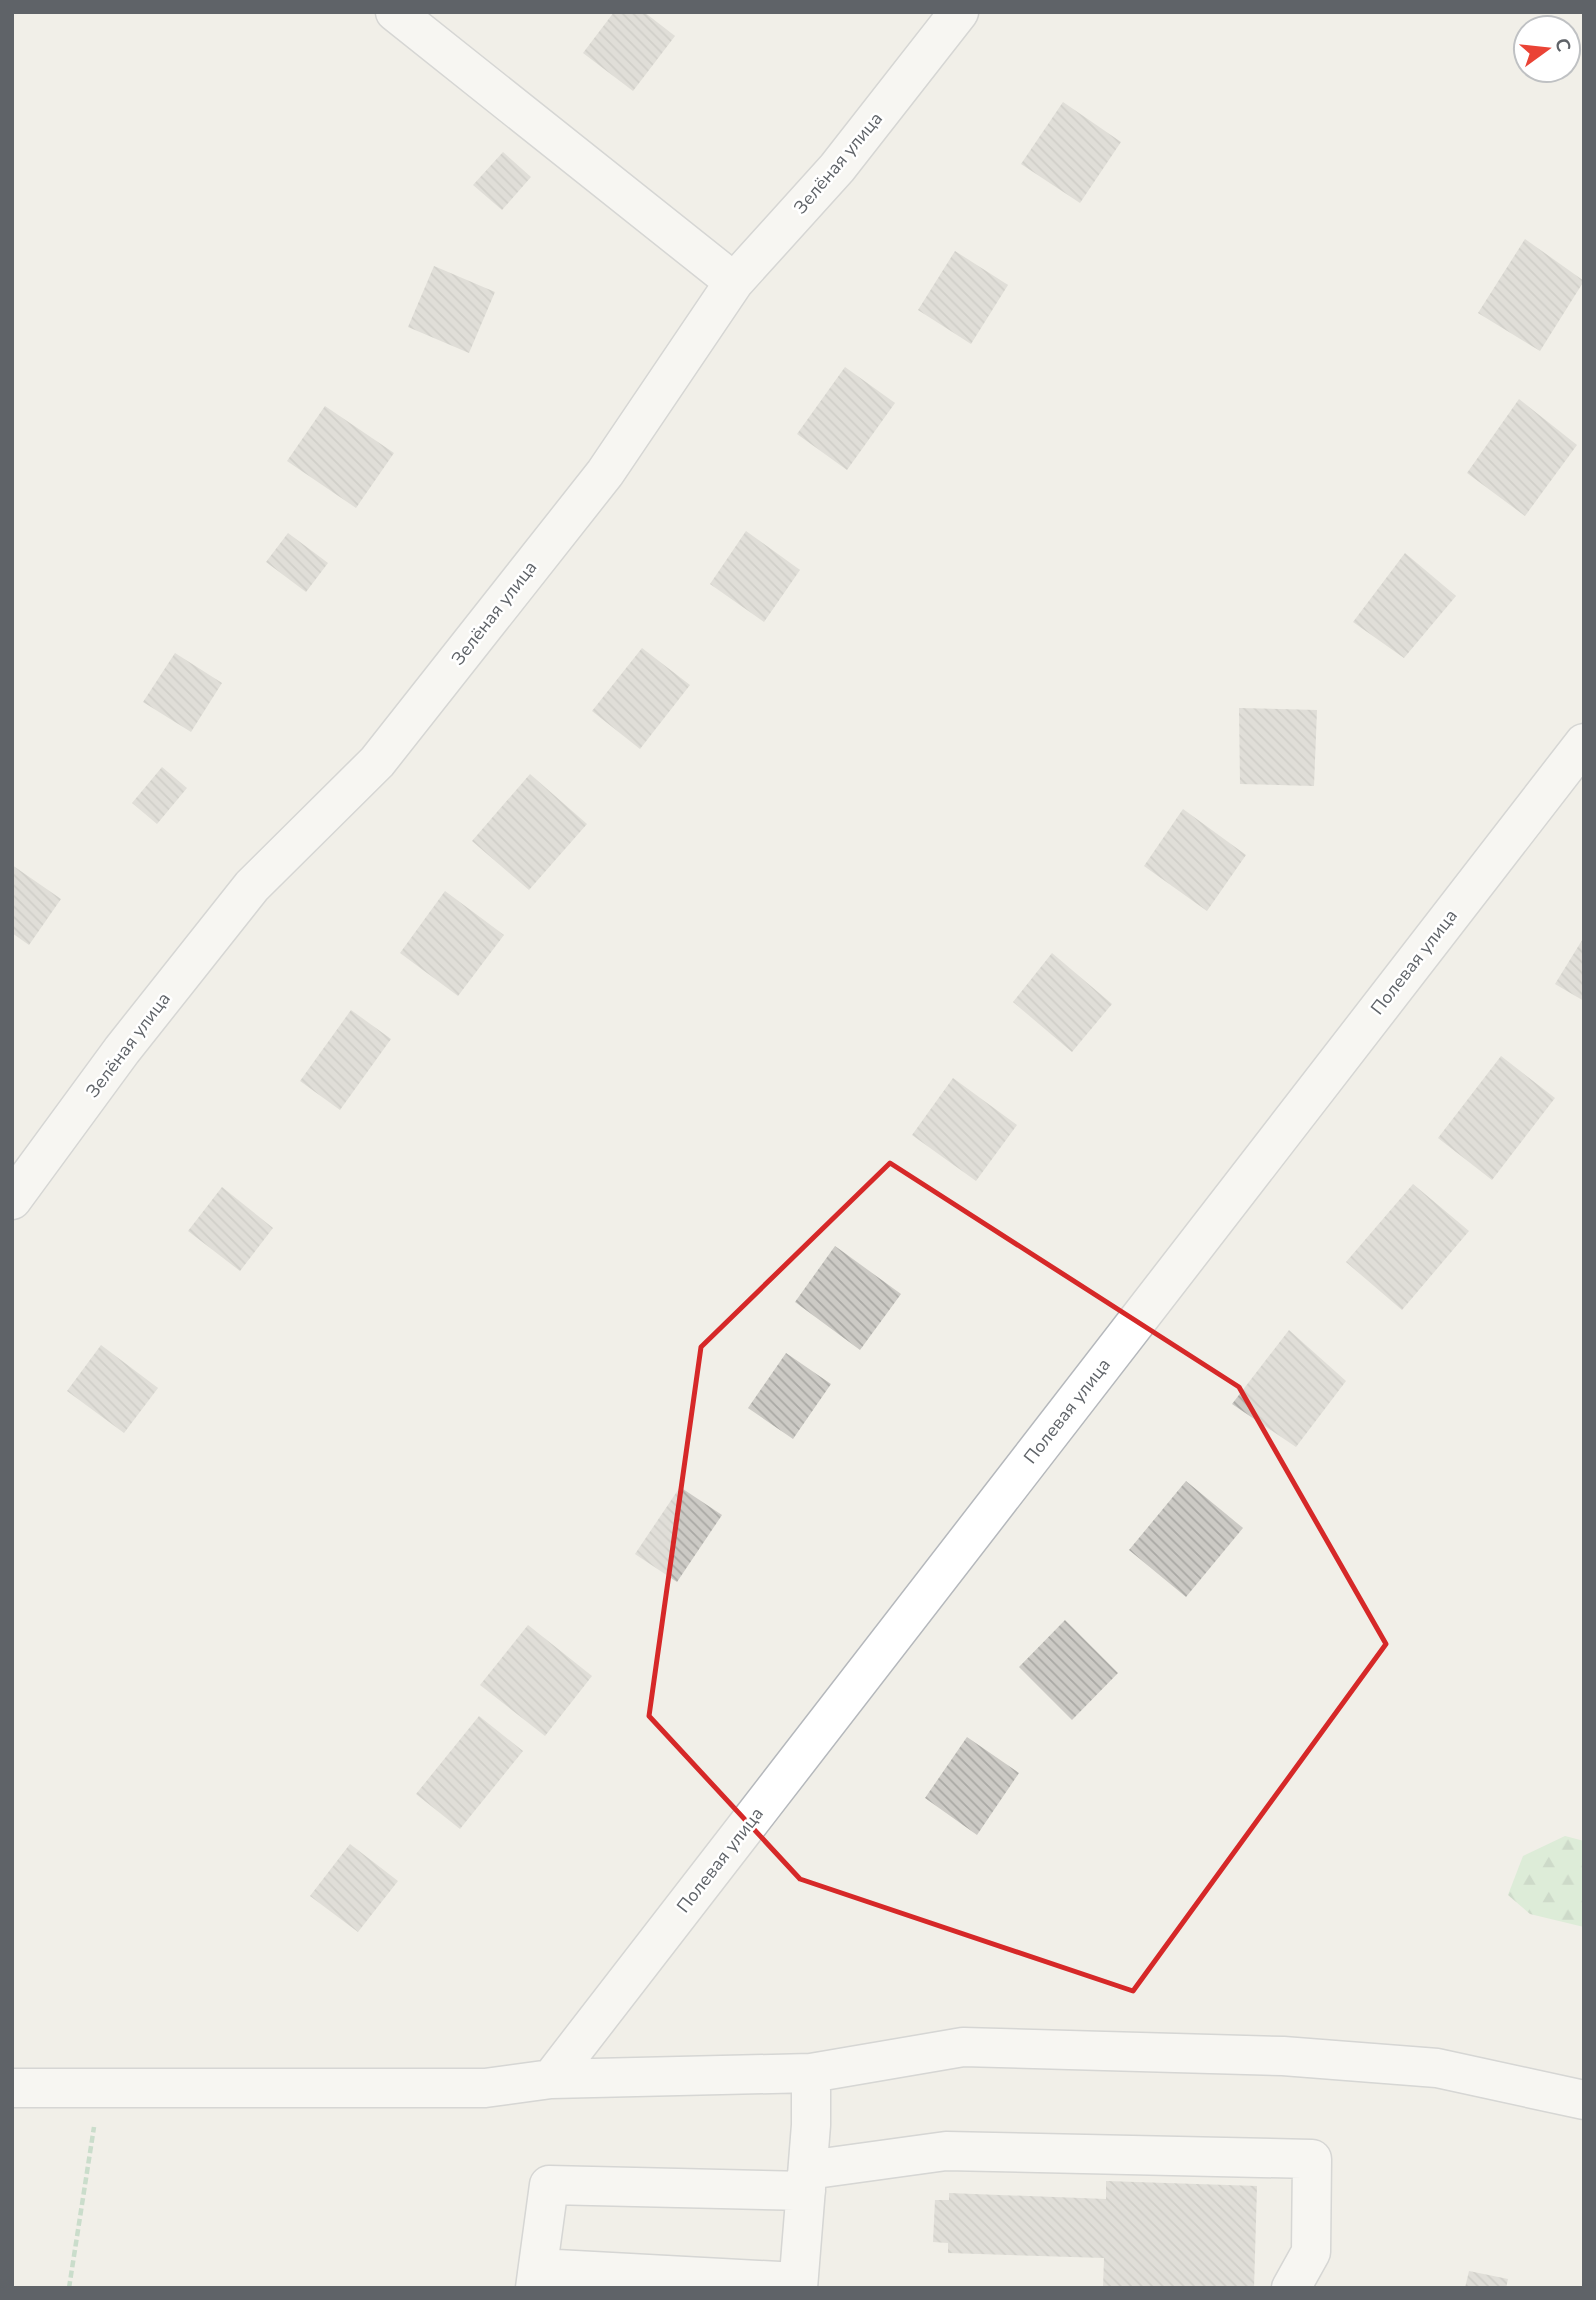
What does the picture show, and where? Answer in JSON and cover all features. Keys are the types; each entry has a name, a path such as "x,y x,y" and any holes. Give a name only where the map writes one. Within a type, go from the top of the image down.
{"street":[{"path":"395,12 734,282"},
{"name":"Зелёная улица","path":"12,1200 122,1050 252,886 377,762 605,473 734,282 837,168 959,12"},
{"name":"Полевая улица","path":"551,2079 1584,743"},
{"path":"12,2088 485,2088 551,2079 811,2073 963,2048 1283,2056 1437,2068 1584,2100"},
{"path":"811,2073 811,2125 807,2181 798,2285 536,2278 550,2185 807,2181 946,2151 1312,2159 1311,2252 1291,2288"}],"path":[{"path":"69,2288 95,2124 92,2088"}],"highlighted area":[{"path":"890,1163 1239,1387 1386,1644 1133,1991 800,1879 649,1716 701,1347"}],"green space":[{"path":"1565,1836 1584,1841 1584,1927 1530,1914 1508,1895 1523,1856"}],"building":[{"path":"614,12 644,12 675,36 633,91 583,53"},
{"path":"1063,102 1121,142 1080,203 1021,164"},
{"path":"503,152 531,177 502,210 473,185"},
{"path":"1525,239 1584,281 1540,351 1478,313"},
{"path":"955,251 1008,285 971,344 918,310"},
{"path":"434,266 495,292 469,353 408,327"},
{"path":"845,367 895,403 847,470 797,434"},
{"path":"1519,399 1577,445 1525,516 1467,473"},
{"path":"325,406 394,453 356,508 287,461"},
{"path":"746,531 800,570 764,622 710,584"},
{"path":"288,533 328,563 306,592 266,562"},
{"path":"1405,553 1456,596 1404,658 1353,622"},
{"path":"642,648 690,685 640,749 592,711"},
{"path":"175,653 222,683 191,732 143,702"},
{"path":"1239,708 1317,710 1314,786 1240,784"},
{"path":"162,767 187,788 157,824 132,803"},
{"path":"530,774 587,824 529,890 472,841"},
{"path":"1183,809 1246,855 1207,911 1144,866"},
{"path":"12,865 61,899 29,945 12,933"},
{"path":"445,891 504,935 458,996 400,953"},
{"path":"1584,937 1584,1001 1555,984"},
{"path":"1052,953 1112,1004 1072,1052 1013,1002"},
{"path":"351,1010 391,1039 340,1110 300,1081"},
{"path":"1501,1056 1555,1098 1492,1180 1438,1138"},
{"path":"953,1078 1017,1125 976,1181 912,1135"},
{"path":"1413,1184 1469,1231 1402,1310 1346,1262"},
{"path":"222,1187 273,1228 240,1271 188,1231"},
{"path":"835,1246 901,1294 860,1350 795,1302"},
{"path":"1289,1330 1346,1381 1296,1447 1232,1404"},
{"path":"101,1345 158,1388 124,1433 67,1391"},
{"path":"786,1353 831,1384 793,1439 748,1408"},
{"path":"1186,1481 1243,1528 1186,1597 1129,1550"},
{"path":"680,1487 722,1515 677,1582 635,1554"},
{"path":"1065,1620 1118,1673 1072,1720 1019,1667"},
{"path":"528,1625 592,1676 545,1736 480,1685"},
{"path":"479,1716 523,1751 460,1829 416,1794"},
{"path":"967,1737 1019,1773 977,1835 925,1798"},
{"path":"350,1844 398,1881 358,1932 310,1896"},
{"path":"1106,2181 1257,2186 1254,2288 1103,2288 1104,2258 948,2253 948,2243 933,2242 935,2200 949,2200 949,2193 1106,2199"},
{"path":"1469,2271 1508,2279 1506,2288 1465,2288"}]}
